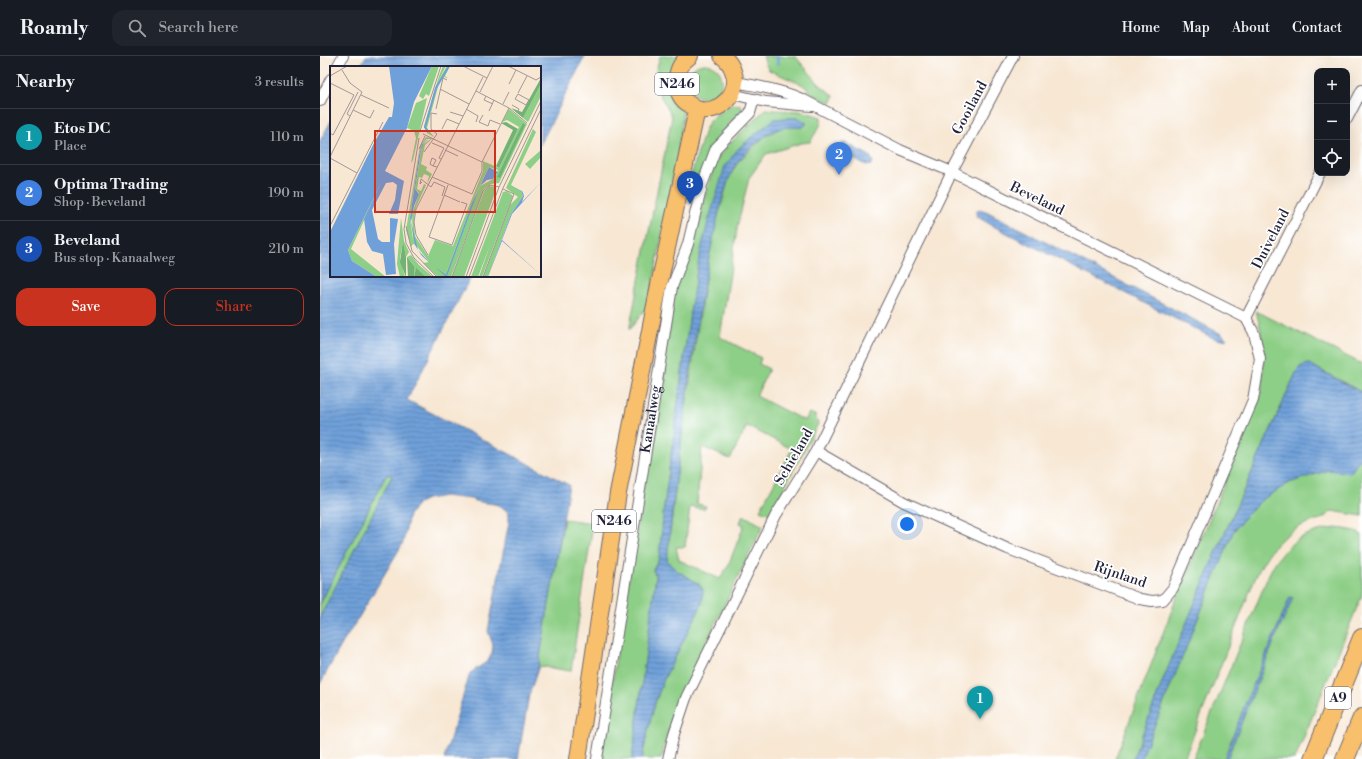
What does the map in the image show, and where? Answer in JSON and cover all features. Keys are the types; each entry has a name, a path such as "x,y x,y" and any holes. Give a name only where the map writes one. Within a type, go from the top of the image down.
{"highway":[{"name":"A9","path":"1313,759 1362,638"},
{"name":"A9","path":"1345,759 1362,718"}],"main road":[{"name":"N246","path":"690,56 684,60 677,73 676,88 684,101 697,109 707,110 717,108 726,102 733,88"},
{"path":"722,56 729,63 734,72 733,88"},
{"name":"Kanaalweg","path":"578,759 618,493 659,285 697,109"}],"street":[{"path":"338,66 343,56"},
{"name":"Gooiland","path":"952,172 1013,56"},
{"path":"320,100 330,81"},
{"name":"Beveland","path":"733,88 754,99 766,102 816,105"},
{"name":"Beveland","path":"733,88 790,94 816,105 900,150 952,172 1246,318"},
{"path":"1350,113 1362,90"},
{"name":"Kanaalweg","path":"597,759 672,287 688,244 702,185 716,148 750,113 754,99"},
{"name":"Schieland","path":"668,759 674,734 686,698 776,515 816,451 952,172"},
{"name":"Duiveland","path":"1246,318 1318,176"},
{"name":"Rijnland","path":"816,451 904,502 1008,550 1140,599 1152,601 1163,600 1173,588 1253,400 1260,359 1254,333 1246,318"}],"green space":[{"path":"660,56 680,56 683,117 649,305 629,330 672,117 660,95 656,71"},
{"path":"763,56 795,56 819,84 834,96 832,102 826,101 814,95 803,85 769,70"},
{"path":"702,64 708,64 717,69 721,75 721,87 717,93 708,98 702,98 693,93 688,84 688,78 693,69"},
{"path":"732,104 741,105 743,112 731,121 710,153 693,203 688,203 689,182 705,130 710,120"},
{"path":"766,109 802,111 821,117 821,124 810,142 801,143 766,154 749,178 738,223 720,337 761,358 759,364 769,369 756,396 805,421 809,413 815,415 818,424 770,514 760,510 792,449 747,426 730,459 702,447 697,504 706,506 704,509 690,507 685,547 676,547 679,560 720,579 728,566 744,525 740,523 743,515 763,526 672,717 661,759 642,759 655,703 664,679 702,604 699,584 672,568 667,560 681,441 706,273 717,220 729,178 738,162 764,137 780,128 790,126 803,128 799,118 775,119 738,149 725,166 691,306 664,507 659,559 653,570 656,576 632,759 600,759 675,289 690,252 709,181 719,156 728,145"},
{"path":"1256,311 1362,364 1362,392 1309,364 1301,366 1295,375 1211,564 1163,680 1133,759 1115,759 1176,599 1260,398 1263,376 1263,344"},
{"path":"1362,457 1362,516 1332,511 1320,519 1293,530 1279,541 1268,554 1255,578 1184,759 1141,759 1233,532 1245,517 1263,499 1289,483 1328,470 1350,473"},
{"path":"389,474 392,476 391,480 320,617 320,604 385,477"},
{"path":"564,519 593,523 571,671 538,666"},
{"path":"1338,528 1356,531 1362,535 1362,595 1295,759 1193,759 1269,574 1275,563 1281,554 1296,540 1315,532"}],"water":[{"path":"366,56 585,56 541,143 541,66 361,66"},
{"path":"799,118 806,122 806,125 801,127 785,127 776,130 764,137 748,150 734,168 719,212 705,277 694,346 677,470 667,560 675,569 694,581 703,589 702,604 664,679 655,703 642,759 632,759 656,576 653,570 659,559 664,507 691,306 699,258 725,166 738,149 754,135 775,119"},
{"path":"330,123 330,277 470,277 407,400 569,485 538,669 529,695 518,759 444,759 470,673 488,661 492,653 493,645 488,631 509,522 509,514 501,506 471,499 444,496 427,499 417,504 409,515 403,543 342,644 320,684 320,617 392,476 389,474 385,477 320,604 320,141"},
{"path":"842,143 846,143 870,156 873,162 870,166 859,162 841,150"},
{"path":"980,209 1223,335 1227,339 1221,340 1211,337 993,226 976,216 977,211"},
{"path":"1309,364 1362,393 1362,457 1350,473 1328,470 1289,483 1263,499 1245,517 1233,532 1141,759 1133,759 1163,680 1211,564 1295,375 1301,366"},
{"path":"1290,597 1293,598 1227,759 1224,759 1246,702"}],"waterway":[{"path":"777,56 778,63"}],"place":[{"name":"Optima Trading","path":"839,175"},
{"name":"Beveland","path":"690,204"},
{"name":"Etos DC","path":"980,719"}]}
